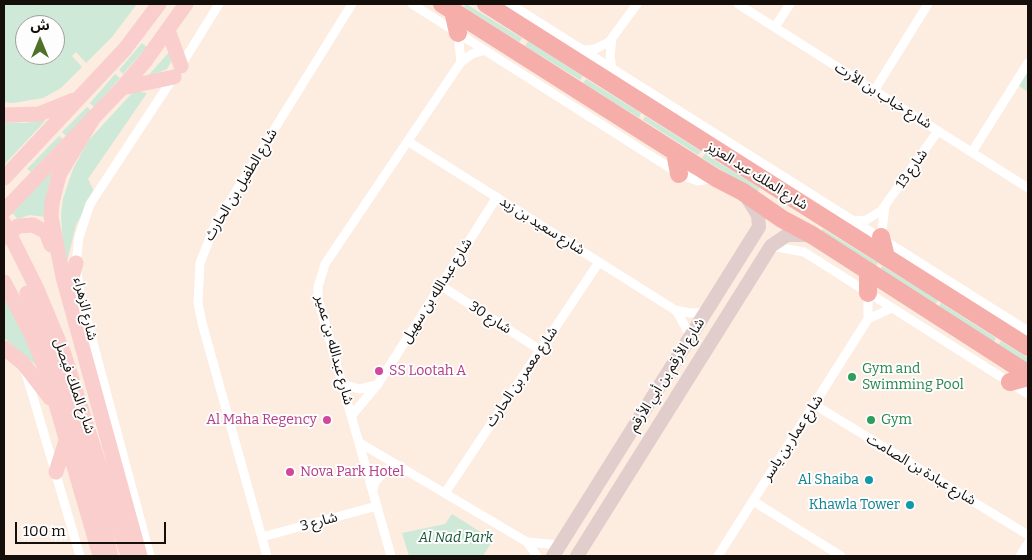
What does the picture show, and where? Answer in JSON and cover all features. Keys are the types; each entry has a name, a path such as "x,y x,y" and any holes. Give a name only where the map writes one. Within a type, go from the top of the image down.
{"highway":[{"name":"شارع الملك عبد العزيز","path":"486,4 1028,347"},
{"path":"447,7 458,33"},
{"name":"شارع الملك عبد العزيز","path":"447,7 716,178 743,192 782,219 812,235 1028,376"},
{"path":"612,68 619,88"},
{"path":"576,107 596,101"},
{"path":"675,152 679,174"},
{"path":"726,156 746,153"},
{"path":"881,237 886,257"},
{"path":"868,273 868,293"},
{"path":"984,319 1004,316"},
{"path":"1010,382 1028,376"}],"main road":[{"path":"4,178 125,49 159,4"},
{"path":"4,212 122,88 186,4"},
{"path":"122,88 177,72 168,30"},
{"path":"4,115 39,114 68,104 86,92"},
{"path":"94,117 65,162 54,189 51,218 63,277 140,556"},
{"name":"شارع الملك فيصل","path":"4,223 86,421 128,556"},
{"path":"4,238 18,226 25,224 40,227 49,238 55,263 63,277"},
{"name":"شارع الملك فيصل","path":"4,245 48,327 77,425 111,556"},
{"path":"68,294 76,263"},
{"path":"4,282 37,347 100,556"},
{"path":"4,348 23,363 58,413"},
{"path":"56,472 66,441"}],"street":[{"name":"شارع الزهراء","path":"150,556 80,294 76,263 79,237 90,204 177,72 219,4"},
{"name":"شارع الطفيل بن الحارث","path":"267,556 202,323 198,303 200,263 215,225 352,4"},
{"name":"شارع الملك عبد العزيز","path":"412,4 679,174 698,181 716,178"},
{"name":"شارع الملك عبد العزيز","path":"511,4 1028,331"},
{"path":"584,50 600,47 612,38 637,4"},
{"name":"شارع خباب بن الأرت","path":"738,4 1028,188"},
{"path":"775,27 790,4"},
{"path":"874,91 928,4"},
{"path":"458,33 461,62"},
{"path":"612,38 610,56 612,68"},
{"name":"شارع عبدالله بن عمير","path":"392,556 318,299 320,275 461,62 472,54 485,50"},
{"path":"972,152 1028,63"},
{"name":"شارع 13","path":"855,221 872,218 885,206 938,131"},
{"name":"شارع سعيد بن زيد","path":"409,142 675,310 690,313 707,312"},
{"name":"شارع الأرقم بن أبي الأرقم","path":"556,551 707,312 760,221 743,192"},
{"name":"شارع عبدالله بن سهيل","path":"352,415 378,384 497,197"},
{"name":"شارع 13","path":"881,237 881,222 885,206"},
{"name":"شارع الأرقم بن أبي الأرقم","path":"577,556 749,278 771,246 787,235 812,235"},
{"path":"748,244 758,245 760,251 749,269 749,278"},
{"path":"771,246 804,252 1028,394"},
{"name":"شارع معمر بن الحارث","path":"445,493 599,262"},
{"name":"شارع 30","path":"440,285 540,350"},
{"path":"868,293 868,319 892,308"},
{"name":"شارع سعيد بن زيد","path":"675,310 691,337"},
{"name":"شارع عمار بن ياسر","path":"718,556 868,319"},
{"path":"23,363 80,556"},
{"path":"343,384 359,388 378,384"},
{"name":"شارع عبادة بن الصامت","path":"814,405 1028,535"},
{"path":"360,443 527,542 556,551"},
{"path":"373,490 380,475 386,470 401,466"},
{"path":"753,500 841,556"},
{"name":"شارع 3","path":"262,538 377,506"},
{"path":"527,542 536,556"},
{"path":"1020,556 1028,543"}],"green space":[{"path":"4,4 137,4 112,37 86,63 76,52 72,56 82,67 61,88 43,98 13,103 4,102"},
{"path":"466,4 522,38 519,42 464,7"},
{"path":"528,41 583,76 580,80 525,46"},
{"path":"142,43 147,47 123,74 119,70"},
{"path":"170,51 171,62 167,69 147,77"},
{"path":"1028,70 1028,92 1018,85"},
{"path":"115,74 120,78 94,107 90,103"},
{"path":"586,79 641,113 639,118 583,83"},
{"path":"134,91 147,93 88,179 94,191 76,225 67,262 63,246 61,215 63,199 73,169 88,141"},
{"path":"87,107 91,110 66,136 62,132"},
{"path":"645,116 701,151 698,155 643,120"},
{"path":"46,120 4,165 4,122 25,123"},
{"path":"59,136 63,139 31,172 27,169"},
{"path":"705,154 760,188 757,193 702,158"},
{"path":"53,169 47,193 46,217 29,215 18,219 11,212"},
{"path":"823,229 878,263 875,268 820,233"},
{"path":"882,266 938,300 935,305 880,270"},
{"path":"4,296 23,334 37,366 4,338"},
{"path":"941,303 996,338 994,342 938,308"},
{"path":"1001,341 1028,358 1028,364 998,345"},
{"name":"Al Nad Park","path":"452,514 493,540 483,556 409,556 402,533 445,524"}],"place":[{"name":"SS Lootah A","path":"379,371"},
{"name":"Gym and Swimming Pool","path":"852,377"},
{"name":"Al Maha Regency","path":"327,420"},
{"name":"Gym","path":"871,420"},
{"name":"Nova Park Hotel","path":"290,472"},
{"name":"Al Shaiba","path":"869,480"},
{"name":"Khawla Tower","path":"910,505"}]}
